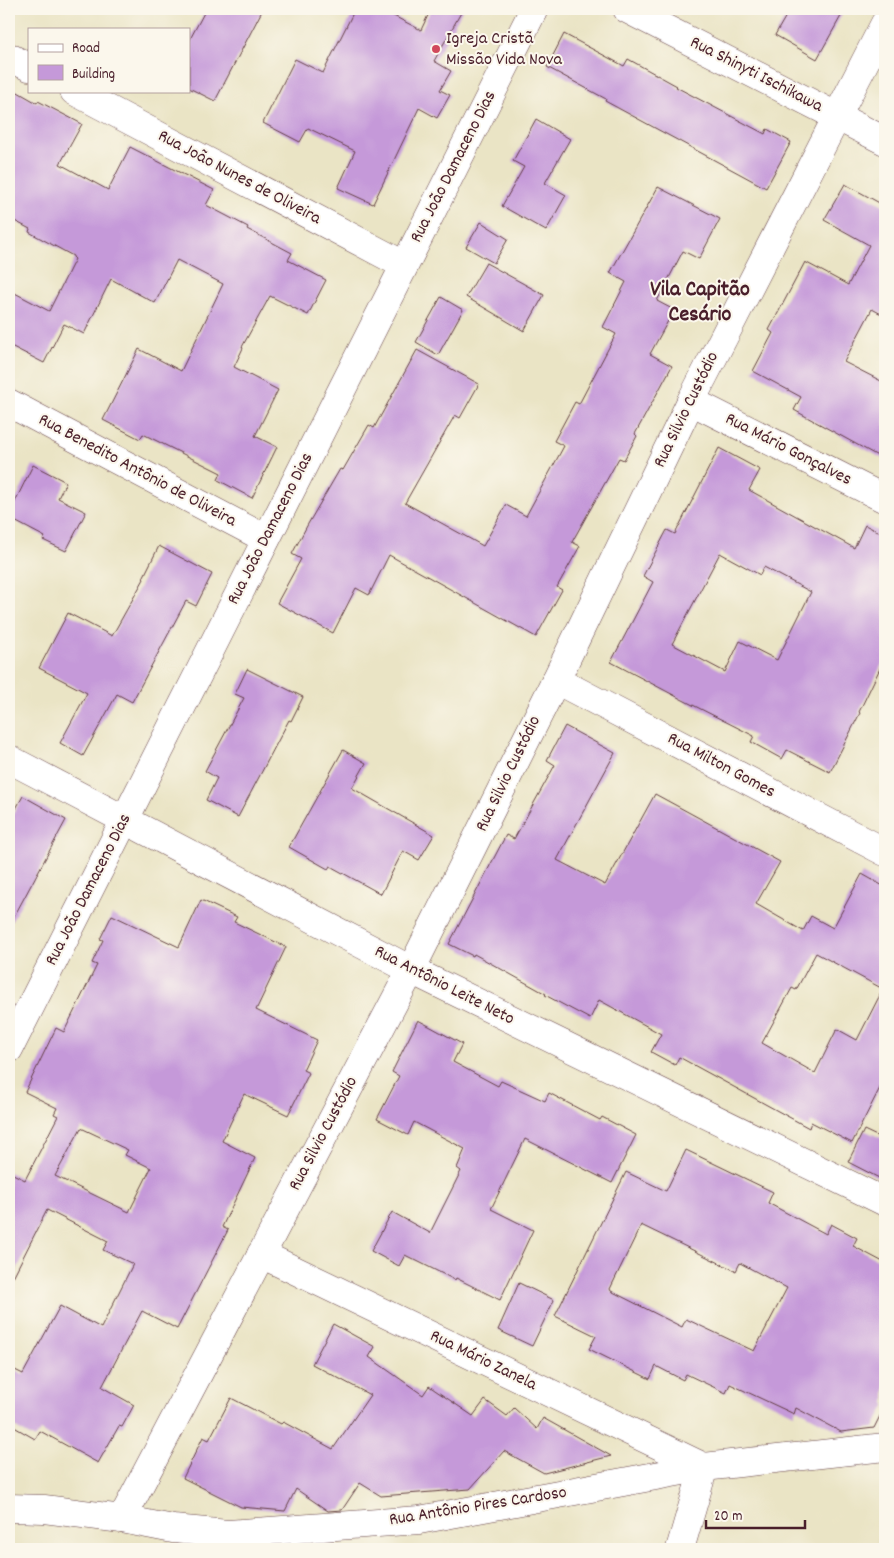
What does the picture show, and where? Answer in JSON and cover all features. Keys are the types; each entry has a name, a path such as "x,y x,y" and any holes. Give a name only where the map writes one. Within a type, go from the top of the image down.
{"street":[{"name":"Rua João Damaceno Dias","path":"9,1049 534,9"},
{"name":"Rua Shinyti Ischikawa","path":"627,9 885,141"},
{"name":"Rua Silvio Custódio","path":"122,1519 411,970 556,680 691,400 885,23"},
{"path":"9,57 28,66"},
{"name":"Rua João Nunes de Oliveira","path":"76,92 404,265"},
{"name":"Rua Mário Gonçalves","path":"691,400 885,499"},
{"name":"Rua Benedito Antônio de Oliveira","path":"9,403 266,539"},
{"name":"Rua Milton Gomes","path":"556,680 885,852"},
{"name":"Rua Antônio Leite Neto","path":"9,758 411,970 885,1202"},
{"name":"Rua Mário Zanela","path":"261,1254 704,1467"},
{"name":"Rua Antônio Pires Cardoso","path":"9,1508 44,1509 122,1519 226,1542 419,1520 704,1467 885,1447"},
{"path":"680,1549 704,1467"},
{"path":"9,1488 44,1509"}],"building":[{"path":"206,9 263,9 215,101 190,88 190,39"},
{"path":"355,9 380,9 421,30 431,9 463,9 434,61 451,71 440,90 450,95 437,118 419,108 373,204 338,188 355,151 308,128 300,142 263,123 295,59 323,73"},
{"path":"790,9 845,9 817,59 775,35"},
{"path":"564,34 624,66 628,59 676,87 765,134 767,129 791,142 766,188 605,101 606,99 547,67"},
{"path":"9,87 37,103 38,101 82,124 60,164 108,190 130,147 214,190 206,205 292,253 288,260 326,280 308,315 270,296 242,347 234,367 278,390 255,436 277,447 252,498 218,480 221,473 143,434 140,439 103,420 139,349 181,371 223,284 177,260 155,303 111,279 84,334 64,324 44,363 9,345 9,290 49,311 75,259 73,256 29,232 30,229 9,218"},
{"path":"536,119 570,139 545,183 566,195 546,231 502,206 524,167 513,161"},
{"path":"845,184 885,206 885,316 872,309 844,362 885,383 885,460 794,410 801,397 753,371 773,333 769,330 805,262 848,285 869,245 824,220"},
{"path":"658,187 720,219 699,259 683,251 657,301 674,310 650,354 672,366 635,434 637,436 624,460 619,458 572,542 580,546 557,587 562,590 536,637 389,555 369,595 356,588 333,633 277,603 301,559 292,554 308,524 340,469 343,470 369,425 374,428 417,350 479,384 460,418 455,415 405,503 483,546 506,505 526,516 564,446 554,441 575,402 579,404 616,334 603,327 626,282 610,273"},
{"path":"481,222 508,239 494,263 466,247"},
{"path":"486,263 544,295 524,331 466,297"},
{"path":"441,297 463,310 438,355 416,342"},
{"path":"719,448 760,470 749,490 854,548 865,525 885,535 885,658 830,772 787,750 782,759 751,742 754,736 611,662 653,582 643,576 667,530 675,534","holes":["720,553 760,575 764,567 811,592 777,660 740,641 725,672 672,644"]},
{"path":"33,465 66,482 58,498 86,512 66,551 43,540 45,537 9,518 9,514"},
{"path":"159,546 212,574 196,606 186,601 132,702 117,694 83,756 60,743 87,693 39,668 68,613 112,636 144,579"},
{"path":"247,669 303,697 238,817 206,800 217,778 205,771 244,698 235,694"},
{"path":"565,726 615,753 557,860 605,885 655,794 780,862 756,904 803,931 811,916 833,928 862,874 885,887 885,1078 852,1143 811,1122 809,1128 679,1057 675,1065 651,1052 661,1034 599,1000 590,1019 474,954 473,956 449,944 506,835 514,839 555,765 547,760","holes":["816,953 883,989 857,1040 837,1029 815,1073 762,1043 792,988 796,990"]},
{"path":"343,750 366,763 352,788 434,835 419,860 403,851 381,894 330,866 328,869 289,847"},
{"path":"23,796 66,820 9,926 9,821"},
{"path":"201,900 237,917 234,922 286,947 256,1010 317,1040 303,1070 309,1073 288,1115 244,1094 222,1141 255,1158 222,1227 228,1230 177,1329 142,1311 102,1387 134,1405 122,1427 119,1426 98,1463 40,1431 35,1439 9,1424 9,1367 23,1374 60,1306 101,1328 133,1264 103,1250 108,1241 47,1210 9,1285 9,1172 25,1180 58,1116 54,1114 57,1108 25,1092 56,1028 64,1032 97,965 92,963 103,940 100,939 112,915 179,947","holes":["81,1128 128,1150 125,1155 151,1168 129,1212 55,1176"]},
{"path":"418,1020 462,1044 453,1062 498,1086 501,1081 545,1101 549,1093 600,1120 602,1117 636,1135 612,1183 525,1139 491,1209 533,1230 500,1300 405,1255 399,1266 371,1251 392,1212 430,1233 461,1171 457,1168 465,1149 414,1122 408,1135 377,1119 399,1076 392,1072"},
{"path":"864,1130 885,1140 885,1181 848,1162"},
{"path":"686,1150 773,1192 768,1203 826,1234 831,1224 857,1238 853,1246 885,1263 885,1406 874,1428 841,1432 796,1408 794,1414 730,1384 726,1393 686,1374 683,1380 656,1366 650,1379 589,1349 596,1336 555,1316 626,1172 666,1191","holes":["641,1225 736,1271 740,1263 787,1288 754,1351 686,1319 682,1327 610,1289"]},
{"path":"519,1283 554,1300 532,1346 498,1330"},
{"path":"333,1324 375,1347 369,1357 423,1395 429,1386 473,1416 485,1400 507,1416 514,1408 537,1429 543,1418 611,1456 544,1473 504,1451 470,1489 381,1496 360,1483 342,1510 328,1511 296,1489 285,1511 241,1507 183,1478 203,1437 209,1440 231,1398 281,1424 283,1422 333,1449 370,1395 312,1364"}],"place":[{"name":"Igreja Cristã Missão Vida Nova","path":"436,49"}],"district":[{"name":"Vila Capitão Cesário","path":"700,302"}]}
